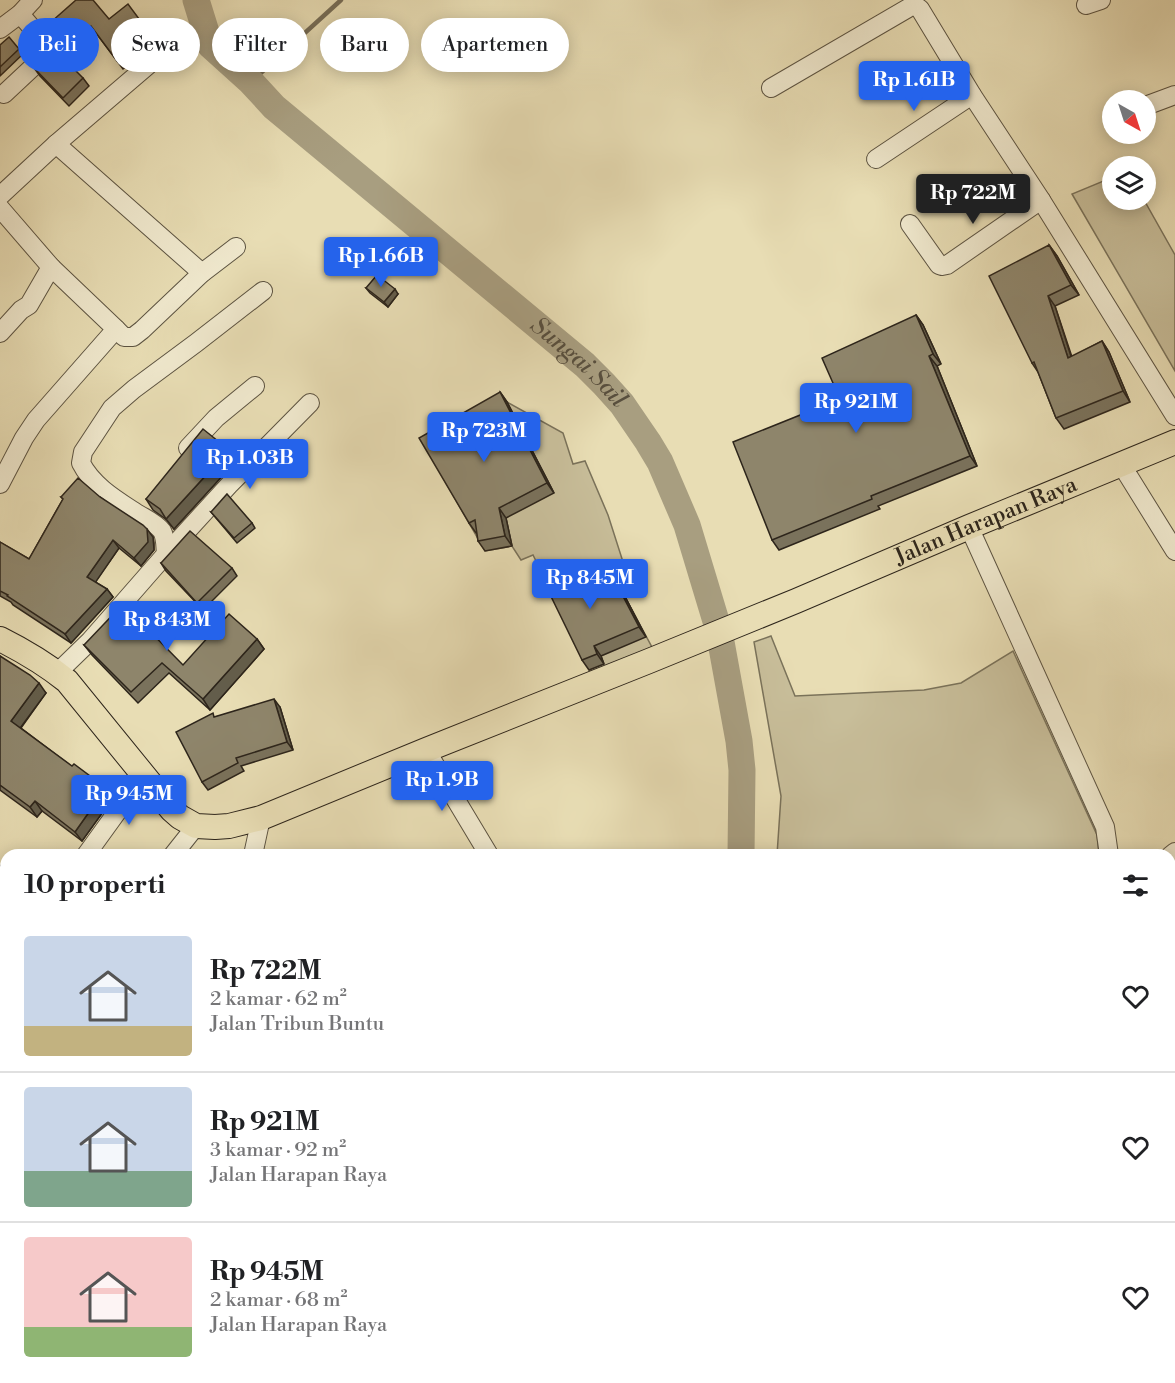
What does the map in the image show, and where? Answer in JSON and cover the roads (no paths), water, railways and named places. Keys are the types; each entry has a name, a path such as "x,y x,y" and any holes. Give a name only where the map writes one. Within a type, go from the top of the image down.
{"main road":[{"name":"Jalan Harapan Raya","path":"426,750 796,602 969,527 1175,442"},
{"path":"0,639 57,673 76,691 172,810 196,826 229,826 261,818 426,750"}],"street":[{"path":"0,29 20,14 33,0"},
{"path":"771,88 913,6 920,9 1175,416"},
{"path":"4,94 51,50 20,14"},
{"path":"0,196 56,144 140,72"},
{"path":"876,159 972,95"},
{"path":"1156,102 1175,95"},
{"path":"56,144 202,273"},
{"path":"910,224 942,266 1041,200"},
{"path":"0,208 51,267 124,337 128,338 142,330 202,273 236,247"},
{"path":"0,333 29,304 51,267"},
{"path":"166,554 165,538 162,532 90,479 81,463 83,452 112,408 263,291"},
{"path":"0,484 36,420 116,329"},
{"path":"177,463 216,418 255,386"},
{"path":"57,673 90,641 131,592 230,485 310,403"},
{"path":"1121,464 1175,551"},
{"path":"136,513 150,496"},
{"path":"969,527 1105,827 1108,849"},
{"path":"426,750 485,849"},
{"path":"90,849 143,776"},
{"path":"254,849 261,818"},
{"path":"178,849 196,826"}],"waterway":[{"name":"Sungai Sail","path":"196,0 210,45 251,82 274,107 585,365 622,404 648,442 660,462 687,525 719,631 742,770 741,849"},
{"path":"251,82 341,0"}]}
